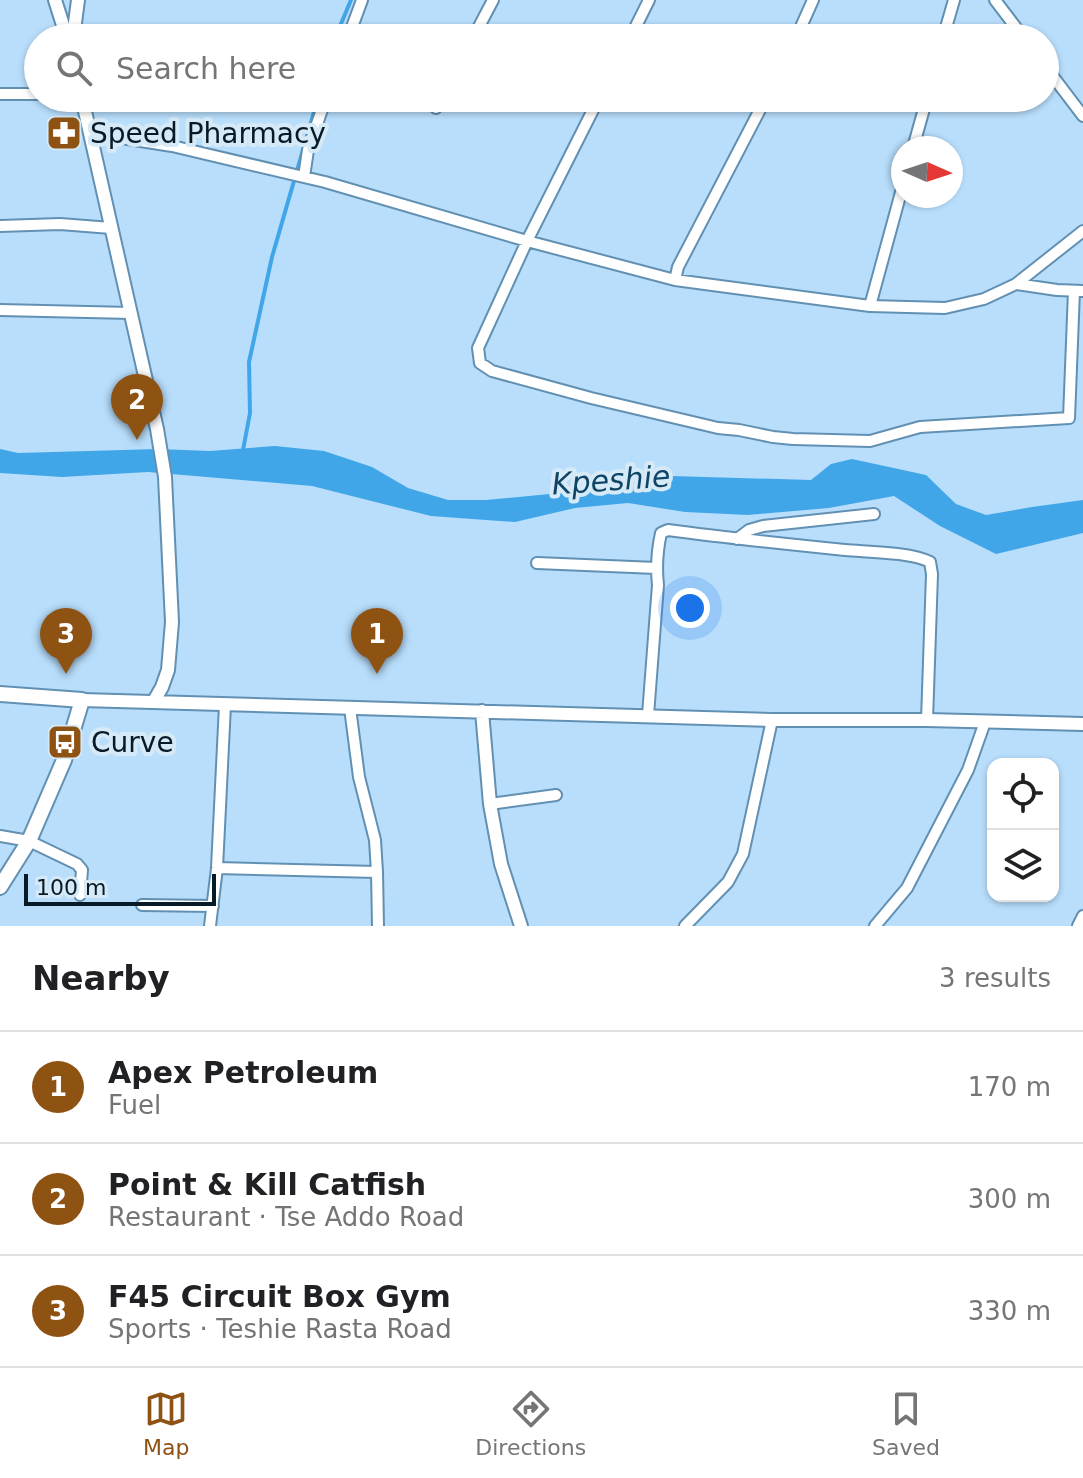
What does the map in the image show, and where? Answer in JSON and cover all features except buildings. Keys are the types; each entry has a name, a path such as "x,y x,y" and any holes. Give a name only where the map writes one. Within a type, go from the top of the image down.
{"main road":[{"path":"0,694 82,700 64,760 29,841 0,887"}],"street":[{"path":"55,0 63,24"},
{"path":"75,24 78,0"},
{"path":"353,24 362,0"},
{"path":"480,24 493,0"},
{"path":"637,24 649,0"},
{"path":"802,24 813,0"},
{"path":"947,24 954,0"},
{"path":"995,0 1013,24"},
{"path":"1059,84 1083,116"},
{"path":"0,94 24,94"},
{"path":"85,112 157,429 165,477 172,622 168,670 154,701"},
{"path":"303,177 308,150 321,112"},
{"path":"592,112 478,348 480,363 492,371 718,428 793,439 870,441 920,427 1069,418 1078,291 1016,284"},
{"path":"675,280 678,267 759,112"},
{"path":"916,136 923,112"},
{"path":"90,133 172,146 275,169 675,280 870,306 945,308 984,299 1016,284 1083,231"},
{"path":"870,306 897,208"},
{"path":"0,226 60,224 111,228"},
{"path":"0,310 131,313"},
{"path":"737,539 749,530 763,526 874,514"},
{"path":"648,715 658,585 656,568 661,533 668,530 895,554 930,562 927,720"},
{"path":"537,563 656,568"},
{"path":"82,700 772,720 1083,724"},
{"path":"210,926 217,868 225,705"},
{"path":"350,708 359,777 375,840 378,926"},
{"path":"482,711 490,804 501,864 521,926"},
{"path":"685,926 728,882 743,854 772,720"},
{"path":"875,926 907,888 968,770 985,722"},
{"path":"490,804 556,795"},
{"path":"0,836 29,841 80,867 83,876 80,895"},
{"path":"217,868 377,872"},
{"path":"142,905 213,906"},
{"path":"1078,926 1083,916"}],"water":[{"name":"Kpeshie","path":"275,446 324,451 372,467 408,488 448,500 486,500 570,492 629,472 811,480 831,464 852,459 926,475 956,504 986,515 1083,500 1083,533 996,554 940,526 894,496 829,508 748,515 685,512 628,503 575,508 515,522 431,516 312,486 148,472 62,477 0,473 0,449 18,453 158,449 210,451"}],"waterway":[{"path":"341,24 351,0"},
{"path":"243,450 250,413 249,362 272,257 314,112"}],"place":[{"name":"Speed Pharmacy","path":"64,133"},
{"name":"Point & Kill Catfish","path":"137,440"},
{"name":"F45 Circuit Box Gym","path":"66,674"},
{"name":"Apex Petroleum","path":"377,674"},
{"name":"Curve","path":"65,742"}]}
